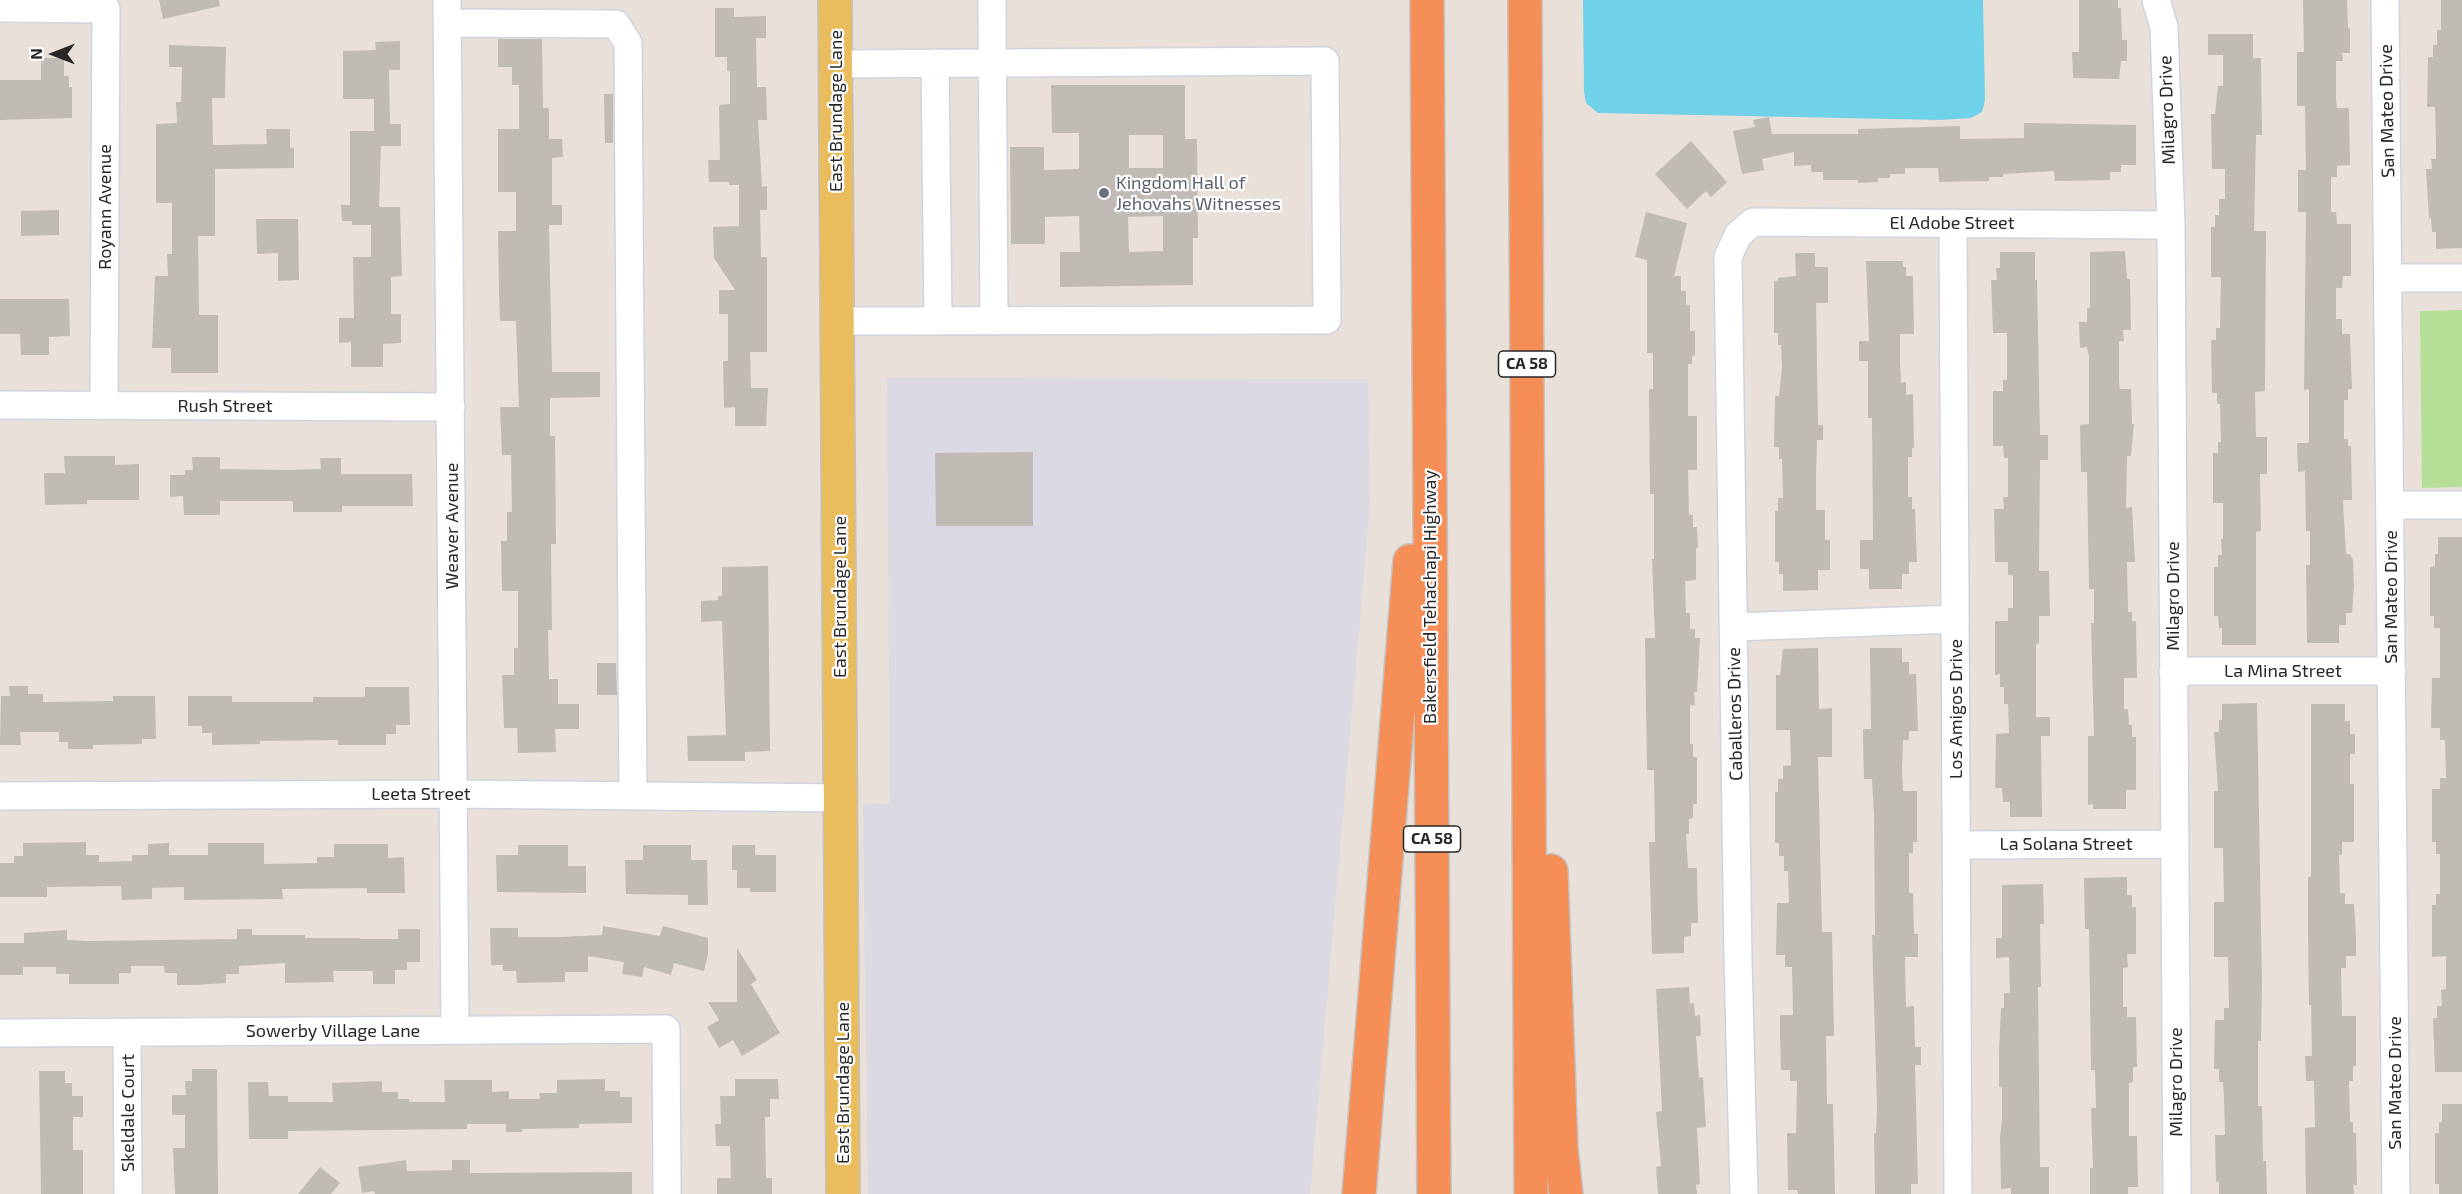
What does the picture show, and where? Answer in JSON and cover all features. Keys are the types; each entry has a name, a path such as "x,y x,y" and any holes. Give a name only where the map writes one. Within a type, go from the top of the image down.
{"highway":[{"name":"Bakersfield Tehachapi Highway","path":"1427,0 1434,1194"},
{"name":"CA 58","path":"1525,0 1531,1194"},
{"path":"1359,1194 1412,539 1429,484"},
{"path":"1529,728 1549,822 1562,1149 1566,1194"}],"main road":[{"name":"East Brundage Lane","path":"835,0 843,1194"}],"street":[{"path":"992,0 994,321"},
{"name":"Milagro Drive","path":"2156,0 2164,27 2171,225 2177,1194"},
{"name":"San Mateo Drive","path":"2385,0 2396,1194"},
{"name":"Royann Avenue","path":"0,8 106,9 104,405"},
{"path":"448,11 616,24 628,43 633,796"},
{"name":"Weaver Avenue","path":"448,11 455,1030"},
{"path":"836,64 1325,61 1327,285 1327,320 838,321"},
{"path":"935,63 938,321"},
{"name":"El Adobe Street","path":"1738,235 1753,222 2171,225"},
{"name":"Los Amigos Drive","path":"1953,224 1958,1194"},
{"name":"Caballeros Drive","path":"1738,235 1728,257 1744,1194"},
{"path":"2389,278 2462,278"},
{"name":"Rush Street","path":"0,405 451,407"},
{"path":"2391,505 2462,505"},
{"path":"1734,627 1955,619"},
{"name":"La Mina Street","path":"2173,671 2392,671"},
{"name":"Leeta Street","path":"0,796 454,794 842,798"},
{"name":"La Solana Street","path":"1957,845 2174,844"},
{"name":"Sowerby Village Lane","path":"0,1033 666,1029 668,1194"},
{"name":"Skeldale Court","path":"128,1033 129,1194"}],"shaded area":[{"path":"887,378 1368,379 1370,503 1310,1194 868,1194 863,804 890,803"}],"green space":[{"path":"2462,310 2462,487 2422,488 2420,311"}],"water":[{"path":"1583,0 1983,0 1985,100 1982,112 1971,118 1940,120 1598,113 1586,103 1584,91"}],"building":[{"path":"159,0 219,0 220,6 163,19"},
{"path":"2079,0 2118,0 2118,8 2121,8 2122,40 2127,40 2127,61 2121,61 2119,79 2073,78 2072,52 2079,52"},
{"path":"2303,0 2347,0 2348,28 2350,28 2350,53 2342,53 2343,61 2336,61 2336,99 2337,108 2349,108 2350,165 2337,166 2337,177 2331,177 2331,212 2336,212 2337,224 2351,224 2351,276 2343,276 2342,288 2336,288 2336,319 2342,319 2342,334 2350,334 2352,389 2348,389 2348,400 2344,400 2344,439 2348,439 2348,446 2351,446 2352,500 2343,500 2346,554 2350,554 2353,560 2354,586 2352,613 2346,613 2346,625 2339,625 2339,643 2307,643 2306,565 2310,565 2310,531 2306,531 2305,471 2298,472 2297,443 2309,443 2309,389 2304,390 2306,212 2298,212 2298,170 2306,170 2305,106 2297,106 2297,52 2304,52"},
{"path":"2441,0 2462,0 2462,248 2436,249 2436,232 2432,232 2431,218 2429,218 2426,169 2432,169 2431,159 2436,159 2435,107 2427,107 2428,57 2433,57 2433,45 2437,45 2437,30 2441,30"},
{"path":"715,8 734,8 734,17 766,16 766,38 756,38 757,87 766,87 767,120 758,120 762,187 767,186 767,210 760,210 761,257 767,257 767,352 750,352 751,388 768,388 766,426 735,426 735,407 724,408 723,361 728,361 728,314 719,314 719,290 735,290 714,258 713,227 739,226 739,185 729,185 729,182 709,182 708,160 720,160 719,105 730,104 730,71 727,71 727,57 715,57"},
{"path":"2208,34 2253,34 2253,58 2261,58 2262,135 2256,135 2254,231 2266,231 2265,391 2255,392 2256,437 2267,437 2267,474 2260,474 2261,531 2256,532 2256,645 2222,645 2222,628 2219,628 2218,616 2214,616 2214,567 2218,567 2218,555 2222,555 2223,503 2213,503 2213,453 2218,453 2218,442 2221,442 2220,404 2217,404 2217,393 2212,393 2211,340 2216,340 2216,328 2220,328 2221,277 2211,277 2211,227 2215,227 2215,215 2219,215 2219,199 2225,199 2225,169 2212,169 2211,114 2215,114 2218,86 2223,86 2223,55 2208,55"},
{"path":"498,39 542,39 543,108 549,108 549,139 562,139 563,157 552,158 552,205 562,205 562,225 549,225 552,372 600,372 600,397 550,398 550,436 555,436 556,544 551,544 552,630 548,630 549,679 558,679 558,704 579,704 579,729 555,729 556,752 518,753 517,728 504,728 502,675 514,675 514,648 518,648 518,591 502,591 501,541 507,541 507,512 512,512 511,455 502,455 500,407 519,407 516,321 500,321 498,231 516,231 516,192 498,192 498,129 519,129 519,85 512,85 512,67 498,67"},
{"path":"400,41 400,70 389,70 390,124 401,124 401,146 381,146 379,207 400,207 402,276 391,277 391,314 401,314 401,343 383,344 383,367 351,367 351,342 339,343 339,318 354,318 353,257 371,257 371,225 352,225 352,221 342,221 341,205 350,205 350,131 374,131 374,99 343,99 343,51 376,50 375,42"},
{"path":"169,45 226,47 225,98 212,98 213,145 267,144 266,129 290,129 290,148 294,148 294,168 215,169 215,236 198,236 199,315 218,315 218,373 171,373 171,348 152,348 155,276 168,276 167,254 172,254 172,203 156,203 156,124 177,123 176,102 181,102 182,67 169,67"},
{"path":"41,58 64,58 64,76 69,76 69,87 72,87 72,118 0,120 0,80 41,80"},
{"name":"Kingdom Hall of Jehovahs Witnesses","path":"1051,85 1185,85 1185,139 1197,139 1198,238 1193,238 1193,285 1060,287 1060,252 1080,252 1079,216 1045,217 1045,244 1011,244 1010,147 1044,147 1044,170 1079,169 1079,133 1052,133","holes":["1129,135 1163,135 1163,168 1129,168","1163,216 1163,251 1129,252 1128,217"]},
{"path":"604,94 613,94 613,143 605,143"},
{"path":"1769,117 1772,134 1858,134 1858,129 1960,126 1960,139 2024,138 2024,123 2136,125 2136,165 2121,165 2121,172 2110,172 2110,180 2055,181 2054,171 2003,174 2003,177 1989,177 1989,181 1939,182 1938,168 1905,168 1905,174 1890,174 1890,178 1878,178 1878,182 1858,183 1858,180 1823,180 1823,172 1811,172 1811,165 1794,166 1794,152 1762,159 1764,170 1742,174 1733,131 1755,127 1753,120"},
{"path":"1691,141 1727,182 1711,197 1706,191 1687,209 1655,174"},
{"path":"59,210 59,235 21,236 21,211"},
{"path":"1646,212 1687,223 1674,276 1681,276 1681,291 1686,291 1686,305 1690,305 1690,331 1695,331 1695,356 1692,356 1692,364 1688,364 1688,416 1697,416 1697,470 1688,470 1689,515 1693,515 1693,527 1697,527 1698,548 1696,548 1696,580 1685,581 1686,613 1690,613 1690,629 1695,629 1695,638 1700,638 1697,692 1694,692 1695,705 1690,705 1690,744 1693,744 1693,757 1697,757 1697,804 1693,804 1693,818 1689,819 1689,834 1686,834 1688,868 1697,868 1698,923 1691,923 1691,936 1684,937 1684,953 1652,954 1649,842 1655,842 1654,770 1647,770 1645,638 1655,638 1652,559 1654,559 1654,494 1650,494 1649,389 1653,389 1653,353 1647,353 1647,260 1635,257"},
{"path":"256,219 298,219 299,280 278,281 278,253 257,254"},
{"path":"2125,251 2127,279 2130,279 2131,330 2123,330 2124,341 2119,341 2119,381 2120,389 2131,389 2132,424 2134,424 2131,456 2127,456 2126,508 2132,507 2135,562 2127,562 2128,612 2132,612 2132,621 2136,621 2137,678 2124,678 2124,709 2128,709 2132,737 2136,737 2136,790 2126,790 2126,809 2093,809 2093,804 2088,805 2088,736 2094,736 2091,623 2094,623 2094,589 2089,589 2087,472 2081,472 2080,425 2089,424 2089,357 2087,347 2080,348 2079,322 2087,322 2087,308 2090,308 2090,252"},
{"path":"2000,252 2035,252 2040,435 2048,435 2048,460 2040,460 2039,571 2049,571 2050,616 2039,616 2039,644 2036,644 2036,717 2050,717 2050,736 2041,736 2042,817 2010,817 2010,802 2003,802 2002,788 1995,788 1996,734 2009,733 2008,704 2004,704 2004,687 2000,687 2000,674 1995,675 1995,621 2008,621 2008,608 2013,608 2013,575 2008,575 2008,562 1995,562 1994,509 2004,509 2003,497 2008,497 2008,458 2004,458 2003,446 1993,446 1993,391 2003,391 2003,380 2007,380 2007,333 1993,333 1991,280 1997,280 1996,268 2000,268"},
{"path":"1795,253 1815,253 1815,267 1828,267 1828,303 1816,303 1818,425 1823,425 1823,440 1817,440 1816,510 1825,510 1825,540 1830,540 1830,570 1818,570 1818,590 1783,591 1783,574 1779,574 1779,562 1775,562 1775,511 1778,511 1778,498 1783,498 1782,459 1779,459 1779,447 1774,447 1775,396 1779,396 1782,368 1781,345 1778,345 1778,333 1774,333 1774,281 1778,281 1778,278 1796,276"},
{"path":"1866,261 1903,261 1906,276 1913,276 1914,334 1900,334 1900,362 1901,383 1906,382 1906,395 1913,394 1914,448 1912,448 1912,457 1908,457 1908,497 1912,497 1912,509 1915,509 1917,562 1909,562 1909,574 1902,574 1902,589 1869,589 1869,569 1860,569 1860,540 1873,540 1872,418 1868,418 1868,361 1859,361 1859,341 1869,341"},
{"path":"0,299 69,299 70,336 49,337 49,355 21,355 20,334 0,334"},
{"path":"1033,452 1033,526 936,526 935,453"},
{"path":"64,456 115,456 115,465 139,464 139,500 87,500 87,504 45,505 44,473 65,473"},
{"path":"192,457 220,457 220,469 288,470 321,469 320,458 341,458 341,474 412,474 413,506 342,506 342,512 293,512 293,501 220,501 220,515 184,515 183,496 170,497 170,475 185,475 185,470 193,470"},
{"path":"2438,537 2462,537 2462,1072 2435,1072 2433,1018 2437,1018 2437,1006 2442,1006 2441,990 2446,989 2446,956 2432,957 2432,905 2436,905 2436,894 2440,894 2440,854 2436,854 2436,842 2432,842 2432,789 2440,789 2440,778 2446,778 2445,740 2440,740 2440,728 2431,728 2432,678 2440,678 2440,628 2434,628 2434,616 2430,616 2430,567 2435,566"},
{"path":"768,566 770,751 745,752 745,761 688,761 687,736 726,735 722,621 701,622 701,601 718,600 718,596 722,596 722,567"},
{"path":"1818,648 1819,709 1832,708 1832,757 1818,757 1822,932 1832,932 1834,1036 1826,1036 1827,1104 1833,1104 1835,1194 1798,1194 1797,1190 1788,1190 1787,1133 1796,1133 1797,1081 1790,1081 1790,1070 1781,1070 1780,1037 1780,1015 1793,1015 1792,967 1785,967 1785,955 1776,955 1777,903 1789,903 1788,871 1784,871 1784,856 1779,856 1779,843 1775,843 1775,792 1778,792 1778,779 1783,779 1783,766 1791,765 1790,730 1776,730 1776,675 1780,675 1783,649"},
{"path":"1870,648 1902,648 1902,662 1909,662 1909,674 1916,674 1918,731 1909,731 1909,740 1903,740 1902,770 1903,791 1917,791 1917,842 1913,842 1913,853 1909,853 1909,893 1913,893 1914,934 1918,934 1918,957 1905,957 1906,1007 1914,1006 1915,1047 1921,1047 1921,1065 1915,1065 1918,1184 1911,1184 1911,1194 1875,1194 1874,1133 1876,1133 1877,1106 1872,935 1875,935 1874,814 1872,779 1864,779 1863,739 1863,729 1871,729"},
{"path":"597,663 616,663 617,695 597,695"},
{"path":"9,686 28,686 28,694 43,694 43,702 113,701 113,696 155,696 156,739 142,739 142,744 93,745 93,749 68,749 68,742 59,742 59,732 20,732 21,745 0,745 1,696 10,696"},
{"path":"365,687 409,687 410,725 396,725 396,734 386,734 386,745 338,745 338,740 260,741 260,744 212,745 212,733 202,733 202,726 188,726 188,696 232,696 232,702 313,702 313,697 365,697"},
{"path":"2257,703 2262,983 2261,1041 2258,1041 2258,1106 2262,1106 2263,1161 2266,1161 2267,1194 2219,1194 2219,1182 2216,1182 2215,1135 2225,1135 2223,1082 2219,1082 2219,1069 2214,1069 2215,1020 2224,1020 2224,1008 2229,1008 2228,957 2214,957 2214,902 2224,902 2223,848 2214,848 2214,791 2218,791 2214,732 2219,732 2222,704"},
{"path":"2311,704 2345,704 2345,721 2350,721 2350,734 2355,734 2355,754 2350,754 2350,784 2354,784 2354,842 2342,842 2342,855 2339,855 2340,893 2345,893 2345,904 2354,904 2356,935 2356,956 2346,956 2346,968 2341,968 2342,1016 2356,1016 2356,1066 2353,1066 2353,1081 2349,1081 2350,1122 2353,1122 2353,1133 2356,1133 2357,1185 2353,1185 2354,1194 2306,1194 2305,1128 2315,1127 2314,1081 2306,1081 2305,1056 2312,1056 2308,935 2308,877 2311,876"},
{"path":"86,842 86,855 99,855 99,862 132,861 132,855 148,855 148,844 169,843 169,855 208,855 208,843 264,843 264,864 317,863 317,857 334,857 334,844 388,844 388,858 404,857 405,893 367,893 367,888 282,889 283,899 184,900 184,887 152,888 152,899 122,900 121,886 47,887 47,897 0,897 0,863 14,863 14,856 23,856 23,843"},
{"path":"518,845 568,845 568,866 586,866 586,893 497,892 496,855 518,855"},
{"path":"643,845 691,845 691,860 707,860 708,905 688,905 688,895 626,894 625,860 643,860"},
{"path":"732,845 755,845 755,855 776,855 776,892 750,892 750,888 737,888 737,870 732,870"},
{"path":"2127,877 2127,895 2132,895 2132,907 2136,907 2136,954 2127,954 2128,967 2123,968 2123,1007 2127,1007 2127,1017 2136,1017 2137,1067 2133,1067 2133,1082 2129,1083 2129,1136 2137,1136 2138,1187 2128,1187 2128,1194 2090,1194 2090,1168 2093,1168 2091,1108 2096,1108 2095,1070 2091,1070 2089,929 2085,929 2084,878"},
{"path":"2043,884 2044,924 2040,924 2041,987 2038,987 2040,1167 2049,1167 2049,1194 2011,1194 2011,1188 2001,1189 2002,1087 1999,1087 2001,1008 2004,1008 2004,993 2010,993 2009,957 1996,958 1996,938 2002,938 2002,885"},
{"path":"603,926 660,936 663,926 708,938 708,954 704,971 674,963 671,975 644,967 642,977 622,974 624,962 588,956 588,972 565,972 565,982 517,983 516,971 503,971 503,965 491,965 490,928 518,928 518,937 560,937 602,935"},
{"path":"237,929 252,929 252,935 398,939 398,929 420,929 420,962 407,962 407,970 395,970 395,984 373,984 373,971 333,971 334,982 285,983 285,963 239,966 239,974 226,974 226,983 197,985 177,985 177,973 165,973 164,966 131,966 131,973 119,973 119,984 69,984 69,974 56,974 56,967 23,967 23,975 0,975 0,943 24,943 24,933 67,930 67,940 90,941 237,939"},
{"path":"737,948 757,980 751,984 780,1033 742,1056 733,1040 719,1048 707,1027 719,1020 708,1002 737,1002"},
{"path":"1689,987 1690,1004 1694,1003 1695,1016 1700,1015 1701,1036 1696,1036 1699,1078 1703,1077 1706,1127 1697,1128 1700,1184 1696,1185 1697,1194 1658,1194 1656,1167 1661,1166 1656,1112 1662,1111 1656,989"},
{"path":"192,1069 217,1069 218,1194 175,1194 173,1148 185,1148 185,1115 172,1115 172,1095 186,1095 185,1081 192,1081"},
{"path":"39,1071 65,1071 65,1083 72,1083 72,1096 83,1096 83,1117 73,1117 73,1150 83,1150 83,1194 41,1194"},
{"path":"605,1079 605,1091 620,1091 620,1097 632,1097 632,1123 579,1124 579,1128 522,1129 522,1132 506,1132 506,1124 467,1124 467,1129 288,1131 288,1139 249,1139 248,1082 268,1082 269,1096 288,1096 288,1102 333,1102 332,1083 382,1081 382,1092 398,1092 398,1099 409,1099 409,1102 445,1102 444,1080 492,1080 492,1092 509,1091 509,1099 540,1099 539,1093 557,1093 557,1080"},
{"path":"735,1079 778,1079 779,1099 770,1099 770,1117 765,1117 766,1178 772,1178 772,1194 717,1194 717,1178 731,1178 730,1146 716,1146 715,1124 721,1124 720,1096 735,1096"},
{"path":"2442,1104 2462,1104 2462,1194 2439,1194 2439,1184 2435,1184 2435,1133 2439,1133 2439,1122 2442,1122"},
{"path":"406,1160 407,1171 452,1170 452,1160 470,1160 470,1173 632,1172 632,1194 375,1194 374,1191 362,1193 358,1167"},
{"path":"320,1167 340,1183 331,1194 298,1194"}],"place":[{"name":"Kingdom Hall of Jehovahs Witnesses","path":"1104,193"}]}
